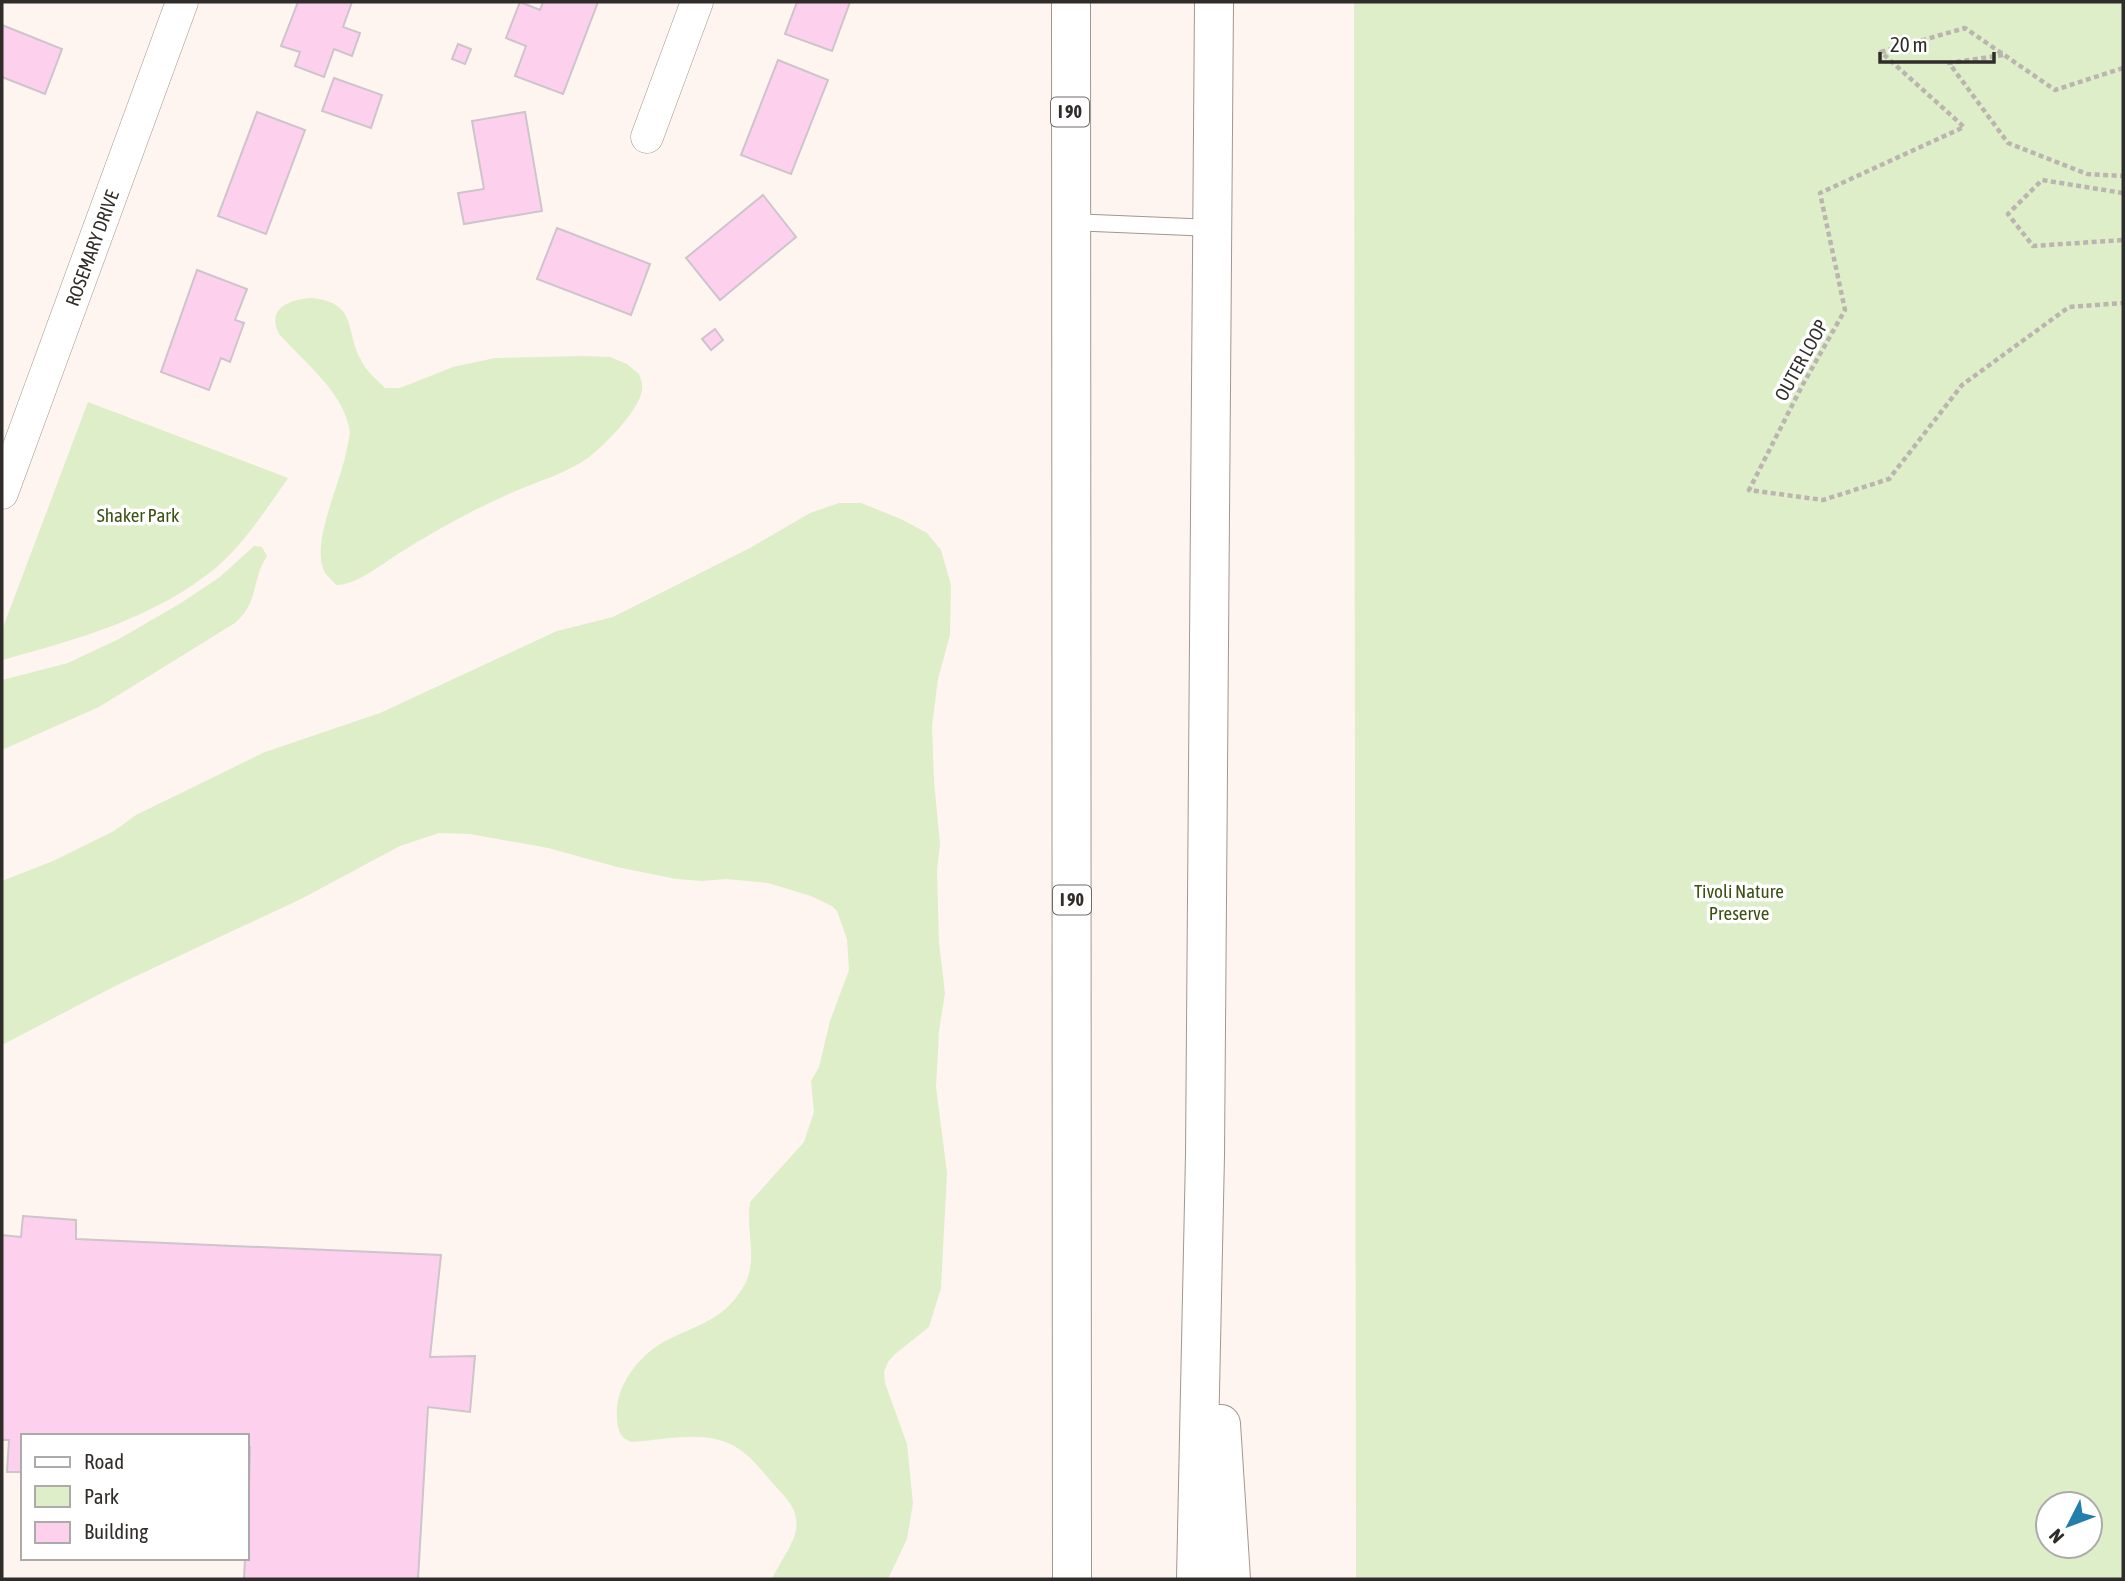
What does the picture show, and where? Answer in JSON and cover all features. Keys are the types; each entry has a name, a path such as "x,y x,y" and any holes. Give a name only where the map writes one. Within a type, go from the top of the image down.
{"highway":[{"name":"I 90","path":"1071,2 1072,1579"},
{"path":"1196,1579 1205,1155 1214,2"},
{"path":"1205,1155 1231,1579"}],"street":[{"name":"ROSEMARY DRIVE","path":"2,494 13,425 182,2"},
{"path":"647,137 697,2"}],"lane":[{"path":"1070,222 1213,228"}],"path":[{"name":"OUTER LOOP","path":"2123,68 2055,90 1965,28 1881,52 1964,127 1820,192 1844,310 1749,489 1823,500 1889,479 1962,385 2069,307 2123,303"},
{"path":"2004,55 1949,63 2008,143 2087,174 2123,176"},
{"path":"2123,193 2042,180 2008,214 2033,246 2123,240"}],"green space":[{"name":"Tivoli Nature Preserve","path":"1354,2 2123,2 2123,1579 1356,1579"},
{"path":"312,298 336,305 343,311 362,362 385,388 400,388 453,367 495,358 585,356 610,357 627,364 640,376 640,398 612,436 580,463 482,506 425,537 360,578 336,585 325,573 321,561 321,546 328,512 344,462 349,427 345,414 330,389 279,334 276,325 278,311 282,307 296,300"},
{"name":"Shaker Park","path":"88,402 288,478 238,546 195,584 115,625 2,660 2,630"},
{"path":"839,503 861,503 927,533 941,550 951,585 950,635 938,679 932,726 940,844 937,870 939,943 945,993 939,1031 936,1087 947,1173 941,1288 929,1327 895,1354 884,1372 885,1383 907,1444 913,1503 907,1539 888,1579 772,1579 795,1536 796,1518 789,1502 750,1457 727,1443 700,1437 632,1442 622,1436 619,1430 617,1407 628,1377 649,1352 715,1317 735,1299 744,1286 751,1266 750,1202 804,1142 814,1112 811,1081 819,1067 830,1021 849,970 847,939 837,911 832,906 811,896 768,883 726,879 676,879 617,867 548,848 470,834 439,833 400,846 301,899 117,985 2,1045 2,881 53,861 114,831 136,815 265,752 380,713 557,631 613,617 750,548 810,513"},
{"path":"254,546 262,547 267,556 248,607 235,623 99,707 2,750 2,680 68,663 119,639 220,577"}],"building":[{"path":"298,2 352,2 343,27 360,33 352,56 334,49 324,77 295,66 300,52 281,46"},
{"path":"520,2 540,10 543,2 598,2 563,94 515,76 526,46 506,38"},
{"path":"797,2 850,2 832,51 785,34"},
{"path":"2,25 62,49 45,94 2,77"},
{"path":"458,44 471,49 465,64 452,59"},
{"path":"778,60 828,80 791,174 741,155"},
{"path":"334,78 382,95 371,128 322,111"},
{"path":"257,112 305,130 266,234 218,216"},
{"path":"525,112 542,211 464,224 458,193 484,189 472,121"},
{"path":"763,195 796,237 720,300 686,258"},
{"path":"557,228 650,264 631,315 537,279"},
{"path":"197,270 247,289 235,320 244,323 230,362 221,358 209,390 161,372"},
{"path":"715,329 723,340 711,350 702,339"},
{"path":"23,1216 76,1220 76,1239 441,1255 430,1357 475,1356 470,1412 428,1407 418,1579 244,1579 245,1560 248,1560 248,1434 21,1434 21,1472 7,1472 9,1440 2,1440 2,1235 21,1237"}]}
